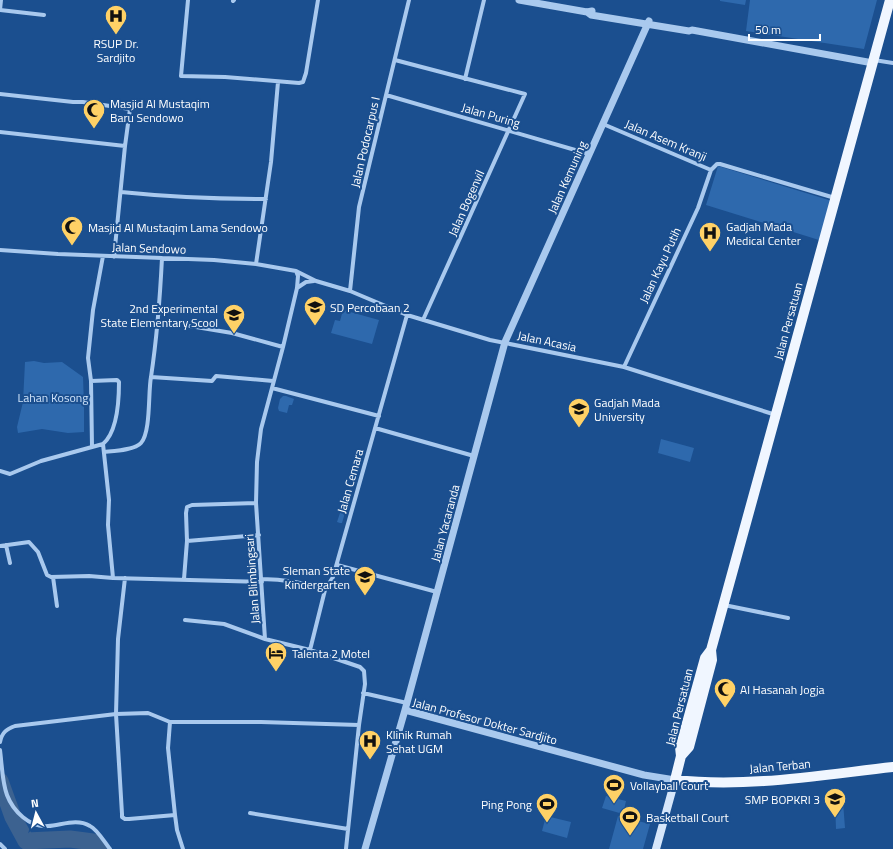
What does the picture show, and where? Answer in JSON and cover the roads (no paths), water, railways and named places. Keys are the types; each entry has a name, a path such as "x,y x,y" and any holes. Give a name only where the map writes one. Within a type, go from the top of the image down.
{"main road":[{"name":"Jalan Persatuan","path":"675,780 682,756 689,746 712,660 711,650 723,605 890,0"},
{"name":"Jalan Terban","path":"675,780 711,783 747,782 891,765"},
{"path":"658,849 675,780"}],"street":[{"path":"1,0 0,10 44,15"},
{"path":"188,0 181,76 225,77 299,83 303,82 305,78 318,0"},
{"name":"Jalan Podocarpus I","path":"350,291 359,207 409,0"},
{"path":"395,60 465,79 484,0"},
{"path":"519,0 591,14 791,48 793,50 873,62 893,63"},
{"name":"Jalan Kemuning","path":"505,342 648,23"},
{"name":"Jalan Bogenvil","path":"423,320 525,94 472,79 465,79"},
{"path":"256,264 266,199 278,82"},
{"path":"0,94 83,102 130,109 114,256"},
{"name":"Jalan Puring","path":"386,95 589,154"},
{"name":"Jalan Asem Kranji","path":"603,124 711,170 717,164 720,164 835,198"},
{"path":"0,132 125,146"},
{"name":"Jalan Kayu Putih","path":"624,367 698,208 711,170"},
{"path":"121,192 183,198 266,199"},
{"name":"Jalan Sendowo","path":"0,250 214,260 256,264 296,271 316,281"},
{"path":"92,447 91,381 88,358 93,310 103,256"},
{"path":"104,452 135,447 142,442 147,426 150,377 157,336 162,258"},
{"name":"Jalan Blimbingsari","path":"296,271 298,276 297,288 261,429 258,447 256,503 266,639 310,650 360,667 364,671 365,675 358,725 346,849"},
{"path":"297,288 306,282 316,281"},
{"name":"Jalan Acasia","path":"316,281 350,291 407,316 490,340 624,367 776,415"},
{"name":"Jalan Cemara","path":"310,650 325,590 333,578 337,565 407,316"},
{"path":"190,326 232,333 283,347"},
{"name":"Jalan Yacaranda","path":"405,710 505,342"},
{"path":"150,377 212,381 216,376 220,376 273,381"},
{"path":"0,472 10,474 41,461 103,444 109,439 119,397 119,382 117,380 91,381"},
{"path":"272,388 379,416"},
{"path":"375,428 474,456"},
{"path":"103,444 109,500 108,525 113,578"},
{"path":"184,579 187,541 186,508 188,506 256,503"},
{"path":"187,541 259,535"},
{"path":"0,546 29,542 38,552 47,575 53,577 89,576 113,578 288,580 325,590"},
{"path":"6,545 10,564"},
{"path":"337,565 437,592"},
{"path":"53,577 57,606"},
{"path":"125,578 118,639 116,714 122,818 129,820 175,815"},
{"path":"723,605 788,618"},
{"path":"185,620 224,624 266,639"},
{"path":"363,693 407,703"},
{"name":"Jalan Profesor Dokter Sardjito","path":"365,849 405,710 644,775 675,780"},
{"path":"0,742 3,733 16,726 116,714 148,713 170,722 261,722 358,725"},
{"path":"170,722 168,748 175,815 177,830 184,849"},
{"path":"0,750 3,780 7,796 26,820 38,826 68,823 82,823 91,826 110,849"},
{"path":"250,813 348,829"},
{"path":"0,844 5,849"}],"waterway":[{"path":"0,781 13,817 26,841 70,839 93,842 100,849"}],"place":[{"name":"RSUP Dr. Sardjito","path":"116,36"},
{"name":"Masjid Al Mustaqim Baru Sendowo","path":"94,130"},
{"name":"Masjid Al Mustaqim Lama Sendowo","path":"72,246"},
{"name":"Gadjah Mada Medical Center","path":"710,252"},
{"name":"SD Percobaan 2","path":"315,326"},
{"name":"2nd Experimental State Elementary Scool","path":"234,334"},
{"name":"Gadjah Mada University","path":"579,428"},
{"name":"Sleman State Kindergarten","path":"365,596"},
{"name":"Talenta 2 Motel","path":"276,672"},
{"name":"Al Hasanah Jogja","path":"725,708"},
{"name":"Klinik Rumah Sehat UGM","path":"370,760"},
{"name":"Vollayball Court","path":"614,804"},
{"name":"SMP BOPKRI 3","path":"835,818"},
{"name":"Ping Pong","path":"547,824"},
{"name":"Basketball Court","path":"630,836"}],"park label":[{"name":"Lahan Kosong","path":"53,397"}]}
